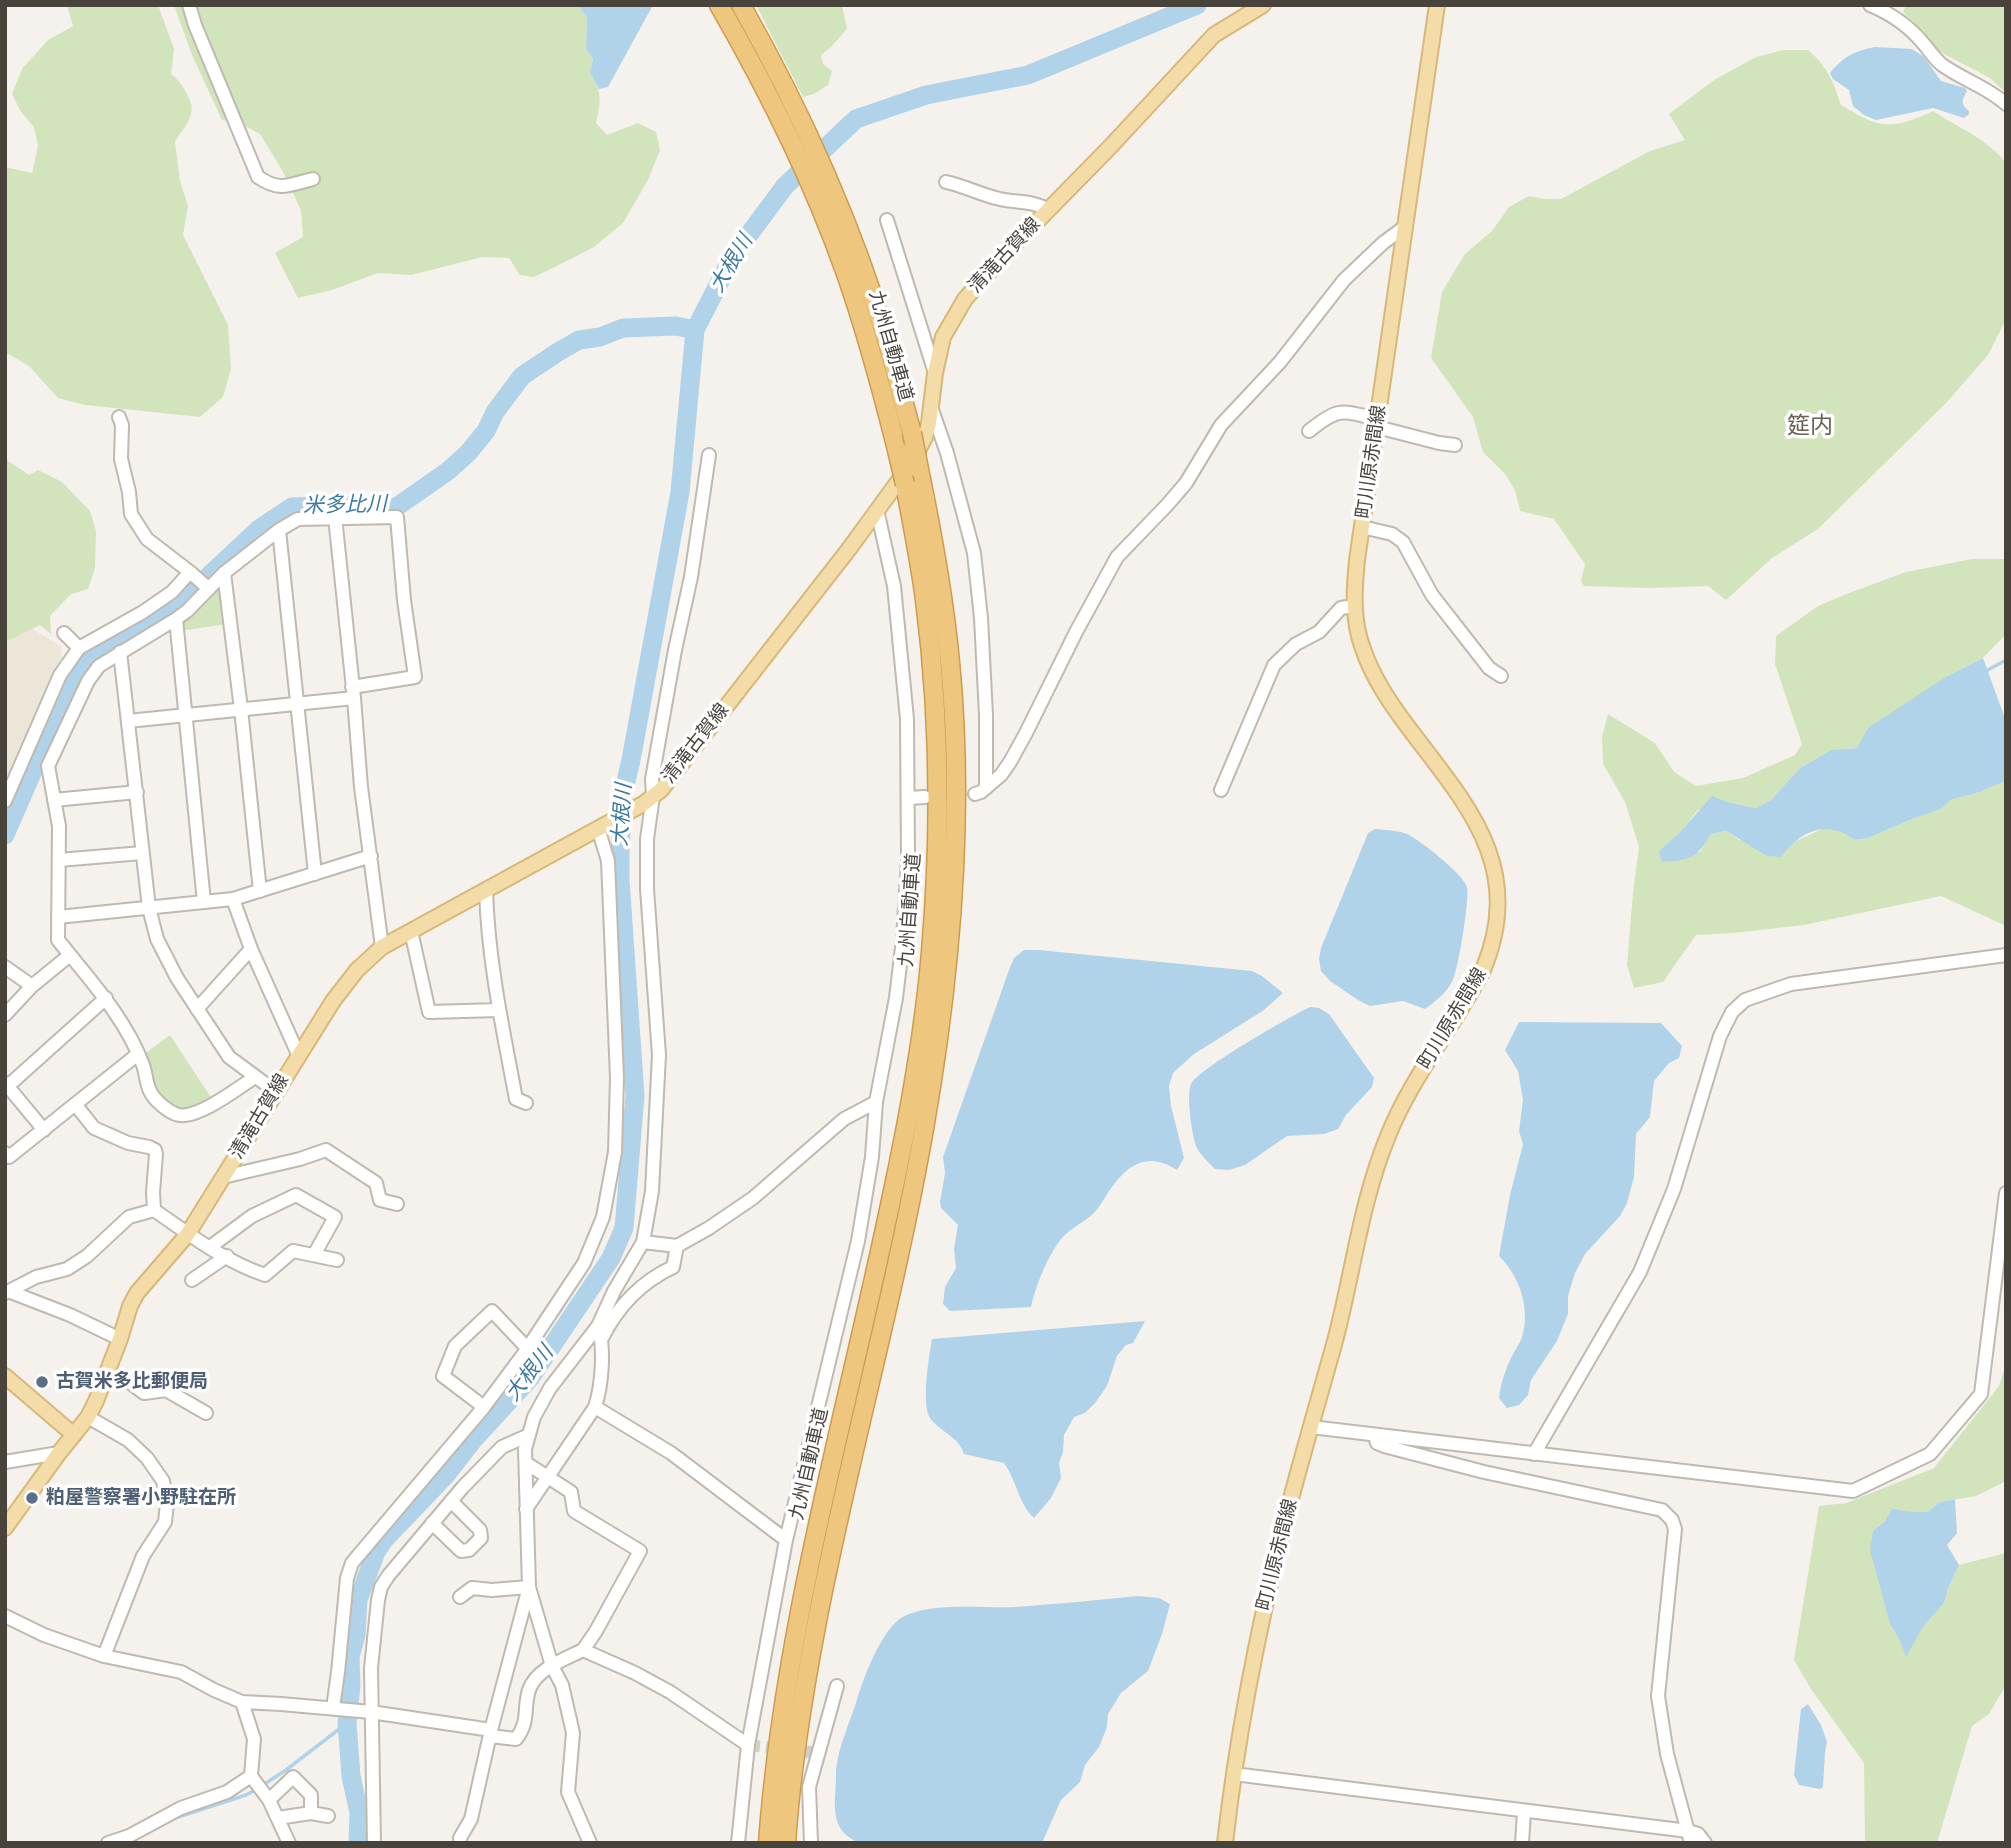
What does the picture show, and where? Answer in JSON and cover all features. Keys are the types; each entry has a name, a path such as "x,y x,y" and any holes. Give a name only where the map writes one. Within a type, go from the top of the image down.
{"highway":[{"name":"九州自動車道","path":"719,5 760,78 816,197 869,344 905,485 925,598 935,717 937,859 931,954 919,1043 891,1202 803,1598 772,1790 768,1843"},
{"name":"九州自動車道","path":"741,5 774,66 829,182 886,339 912,433 932,535 953,700 955,755 955,855 949,949 924,1129 836,1530 800,1718 786,1843"},
{"path":"796,1843 800,1718"}],"main road":[{"name":"清滝古賀線","path":"5,1528 88,1417 137,1293 187,1235 298,1054 357,970 382,947 648,800 671,779 849,549 911,464 925,437 943,337 965,299 1214,35 1263,5"},
{"name":"町川原赤間線","path":"1225,1843 1234,1774 1272,1574 1336,1337 1378,1160 1413,1084 1483,971 1494,938 1498,911 1497,882 1487,845 1470,812 1398,714 1378,682 1362,648 1354,606 1357,560 1437,5"},
{"path":"5,1376 74,1435"}],"street":[{"path":"188,5 258,177 271,186 281,187 313,179"},
{"path":"1870,5 1886,12 1911,30 1938,62 2006,104"},
{"path":"946,182 1002,200 1031,202 1048,210"},
{"path":"887,220 935,373"},
{"path":"932,407 974,553 981,618 985,701 981,791 1001,775 1027,733 1076,632 1117,557 1173,498 1221,425 1280,362 1344,279 1406,226"},
{"path":"1309,431 1334,414 1342,412 1438,443 1455,445"},
{"path":"119,417 122,425 121,459 130,492 131,514 147,539 209,589"},
{"path":"526,1509 595,1407 599,1396 600,1332 614,1292 643,1242 652,1191 659,1055 647,889 648,800 691,577 709,455"},
{"path":"738,1843 748,1745 786,1540 858,1241 872,1157 876,1101 896,998 903,939 908,798 907,719 894,586 877,510"},
{"path":"335,517 361,786 382,947"},
{"path":"128,721 298,704 415,677 404,600 397,517 298,519 279,530 224,573 176,620 99,666 88,681 48,766 59,826 58,940 106,999 138,1054 150,1091 168,1110 179,1115 196,1114 255,1077"},
{"path":"1362,527 1392,534 1403,542 1432,595 1489,668 1501,676"},
{"path":"279,530 315,874"},
{"path":"5,801 60,675 79,648 172,592 190,572"},
{"path":"224,573 260,891"},
{"path":"1221,790 1274,665 1296,644 1319,632 1341,608 1354,606"},
{"path":"176,620 204,902"},
{"path":"64,633 79,648"},
{"path":"120,652 149,908 157,939 177,978 229,1057 275,1091"},
{"path":"54,800 136,792"},
{"path":"908,798 925,797"},
{"path":"333,1709 347,1578 352,1563 484,1407 527,1348 584,1263 603,1217 615,1152 617,1078 608,862 598,828"},
{"path":"59,860 142,852"},
{"path":"58,917 233,899 371,856"},
{"path":"486,890 487,922 499,1010 516,1100 526,1103"},
{"path":"233,899 251,949 298,1054"},
{"path":"411,931 429,1012 499,1010"},
{"path":"197,1009 251,949"},
{"path":"1534,1454 1640,1272 1674,1189 1720,1035 1732,1012 1745,1000 1791,984 2006,954"},
{"path":"5,1015 32,986 70,955"},
{"path":"5,967 32,986"},
{"path":"44,1130 7,1084 106,999"},
{"path":"5,1153 9,1157 138,1054"},
{"path":"643,1242 677,1246 753,1198 844,1119 876,1101"},
{"path":"75,1104 94,1128 128,1143 155,1150 154,1210"},
{"path":"223,1177 300,1159 326,1150 376,1183 380,1200 397,1204"},
{"path":"1311,1427 1853,1491 1930,1454 1981,1394 2006,1194"},
{"path":"210,1247 252,1216 296,1195 335,1217 314,1255"},
{"path":"154,1210 187,1235 247,1269 265,1275 293,1251 337,1260"},
{"path":"6,1292 36,1277 67,1269 88,1256 129,1217 154,1210"},
{"path":"590,1843 568,1792 573,1733 562,1685 552,1666 529,1587 525,1449 534,1417 550,1388 629,1298 656,1275 673,1267 677,1246"},
{"path":"192,1280 227,1256"},
{"path":"6,1292 70,1315 120,1339"},
{"path":"484,1407 443,1376 455,1346 492,1311 527,1348"},
{"path":"106,1377 128,1381 144,1392 166,1390 206,1413"},
{"path":"595,1407 671,1453 786,1540"},
{"path":"88,1417 128,1440 147,1458 163,1481 167,1504 165,1522 143,1556 104,1656"},
{"path":"374,1843 371,1668 378,1600 382,1587 432,1523 502,1447 529,1435"},
{"path":"1375,1436 1377,1444 1384,1446 1485,1472 1662,1510 1672,1520 1675,1529 1658,1696 1667,1754 1690,1837"},
{"path":"5,1462 59,1453"},
{"path":"5,1616 44,1635 104,1656 181,1672 242,1702 371,1712 516,1739 523,1730 529,1690 534,1680 552,1666 583,1650 640,1551 574,1511 572,1492 526,1463"},
{"path":"432,1523 461,1551 469,1550 481,1538 481,1530 452,1501"},
{"path":"460,1597 472,1588 492,1590 529,1587"},
{"path":"460,1843 471,1819 529,1587"},
{"path":"583,1650 670,1692 748,1745"},
{"path":"811,1843 809,1787 837,1686"},
{"path":"242,1702 254,1739 251,1776 269,1800 289,1843"},
{"path":"1234,1774 1524,1811 1690,1837 1698,1834 1704,1843"},
{"path":"108,1843 130,1836 181,1808 228,1792 251,1776"},
{"path":"269,1800 293,1777 311,1795 311,1813"},
{"path":"1522,1843 1524,1811"},
{"path":"278,1818 311,1813 328,1816"}],"shaded area":[{"path":"5,613 61,646 62,657 52,673 5,780"}],"green space":[{"path":"67,5 158,5 174,49 171,74 184,89 192,109 189,120 175,142 180,181 188,206 183,235 228,325 231,369 223,397 200,417 85,405 58,398 29,366 5,352 5,167 32,173 38,146 34,127 21,112 12,94 22,69 48,40 73,26"},
{"path":"174,5 578,5 587,18 586,49 593,59 592,75 599,93 596,123 607,135 638,123 656,132 660,150 648,180 623,223 594,247 534,277 520,275 509,258 482,257 411,275 378,273 332,290 298,298 275,253 303,237 301,210 282,170 260,134 222,120 192,55"},
{"path":"756,5 842,5 847,29 821,55 823,64 832,71 828,85 803,97"},
{"path":"1906,5 2006,5 2006,93 1990,78 1927,42 1903,12"},
{"path":"1783,50 1808,50 1829,75 1841,105 1863,118 1877,123 1899,124 1933,111 1981,140 2006,163 2006,319 1988,355 1946,403 1818,529 1772,558 1726,600 1708,586 1584,586 1581,581 1585,564 1554,519 1520,511 1515,490 1505,474 1483,452 1473,417 1431,358 1442,292 1465,254 1492,231 1509,207 1529,196 1561,199 1650,151 1685,140 1669,114 1714,80 1756,57"},
{"path":"5,459 29,475 38,470 62,482 90,511 96,531 95,568 88,589 71,594 50,616 51,634 40,625 9,640 5,637"},
{"path":"1972,559 2006,559 2006,634 1983,658 1944,678 1857,748 1831,750 1800,768 1771,800 1756,808 1727,802 1698,810 1680,832 1659,851 1700,852 1711,834 1726,831 1739,840 1792,843 1826,827 1843,831 1854,840 1868,838 1941,809 1949,800 1980,792 2006,780 2006,926 1941,896 1804,925 1696,935 1663,982 1634,988 1627,965 1639,847 1625,802 1603,764 1602,737 1608,714 1655,743 1674,772 1696,786 1743,778 1795,755 1802,744 1775,664 1776,636 1818,606 1849,593 1906,572"},
{"path":"220,582 227,624 180,631 179,623"},
{"path":"170,1035 212,1099 191,1112 179,1111 161,1099 152,1088 144,1054"},
{"path":"2006,1365 2006,1481 1976,1496 1940,1502 1927,1512 1892,1508 1885,1521 1873,1531 1890,1624 1906,1656 1923,1627 1944,1603 1959,1565 2006,1553 2006,1685 1989,1714 1972,1726 1937,1843 1865,1843 1864,1763 1811,1689 1794,1660 1819,1506 1846,1503 1934,1468 1999,1386"}],"water":[{"path":"578,5 653,5 608,87 599,89 590,72 593,59 586,49 587,18"},
{"path":"1875,47 1912,49 1924,57 1941,81 1965,88 1967,91 1963,104 1969,114 1964,118 1933,108 1876,120 1864,115 1853,106 1849,90 1833,79 1830,73 1849,55"},
{"path":"1983,658 2006,721 2005,781 1980,792 1950,800 1941,809 1868,838 1854,840 1833,830 1814,831 1796,841 1781,857 1767,856 1726,831 1711,834 1702,848 1687,859 1662,862 1659,851 1712,796 1756,808 1771,800 1800,768 1831,750 1857,748 1868,728 1944,678"},
{"path":"1375,829 1413,837 1450,866 1467,887 1465,919 1454,976 1443,994 1425,1009 1403,1001 1370,1006 1330,981 1321,971 1321,948 1368,833"},
{"path":"1024,950 1252,971 1283,993 1264,1010 1194,1054 1173,1073 1169,1086 1171,1106 1184,1158 1177,1170 1155,1161 1145,1162 1120,1177 1093,1214 1066,1234 1052,1252 1031,1307 950,1311 943,1304 945,1287 956,1268 954,1249 958,1225 941,1208 945,1173 943,1157 1009,970 1014,958"},
{"path":"1310,1007 1319,1008 1329,1014 1374,1078 1372,1087 1346,1115 1338,1129 1324,1134 1287,1136 1245,1165 1229,1170 1215,1169 1195,1143 1189,1106 1191,1084 1227,1055"},
{"path":"1519,1022 1661,1023 1682,1046 1679,1058 1669,1063 1654,1081 1650,1117 1636,1134 1634,1177 1627,1203 1620,1216 1585,1254 1575,1273 1568,1296 1568,1314 1557,1341 1531,1380 1528,1395 1519,1405 1507,1408 1499,1398 1501,1387 1507,1366 1522,1337 1525,1315 1517,1283 1499,1256 1523,1144 1519,1131 1523,1100 1518,1071 1505,1050"},
{"path":"1145,1321 1133,1343 1126,1345 1117,1356 1107,1386 1095,1403 1085,1413 1074,1417 1064,1435 1059,1463 1061,1478 1051,1498 1034,1518 1024,1506 1004,1463 964,1454 956,1441 930,1418 926,1391 932,1339"},
{"path":"1955,1499 1957,1533 1947,1545 1959,1565 1944,1603 1923,1627 1906,1657 1890,1624 1870,1550 1873,1531 1885,1521 1892,1508 1927,1512 1940,1502"},
{"path":"1138,1596 1159,1598 1170,1604 1148,1671 1121,1693 1108,1714 1107,1727 1099,1747 1085,1765 1080,1782 1061,1800 1042,1843 860,1843 842,1831 835,1806 840,1748 872,1660 883,1638 896,1622 907,1615 936,1608 1016,1607"},
{"path":"1808,1704 1821,1725 1827,1742 1823,1787 1820,1789 1799,1785 1794,1775 1801,1709"}],"waterway":[{"name":"大根川","path":"358,1843 359,1813 351,1776 347,1723 351,1686 350,1657 356,1635 358,1600 376,1552 531,1377 611,1258 624,1228 635,1096 620,880 623,794 680,492 695,330 733,256 785,186 856,119 926,95 1028,75 1197,5"},
{"name":"米多比川","path":"5,835 58,721 72,682 109,644 136,632 183,600 259,529 292,507 344,505 395,508 448,471 468,453 486,431 495,412 522,376 579,340 600,337 623,328 676,326 695,330"},
{"path":"1986,671 2006,660"},
{"path":"263,1785 347,1723"},
{"path":"175,1818 257,1789"}],"tunnel":[{"path":"748,1745 818,1753"}],"place":[{"name":"古賀米多比郵便局","path":"42,1382"},
{"name":"粕屋警察署小野駐在所","path":"32,1498"}],"district":[{"name":"筵内","path":"1810,427"}]}
